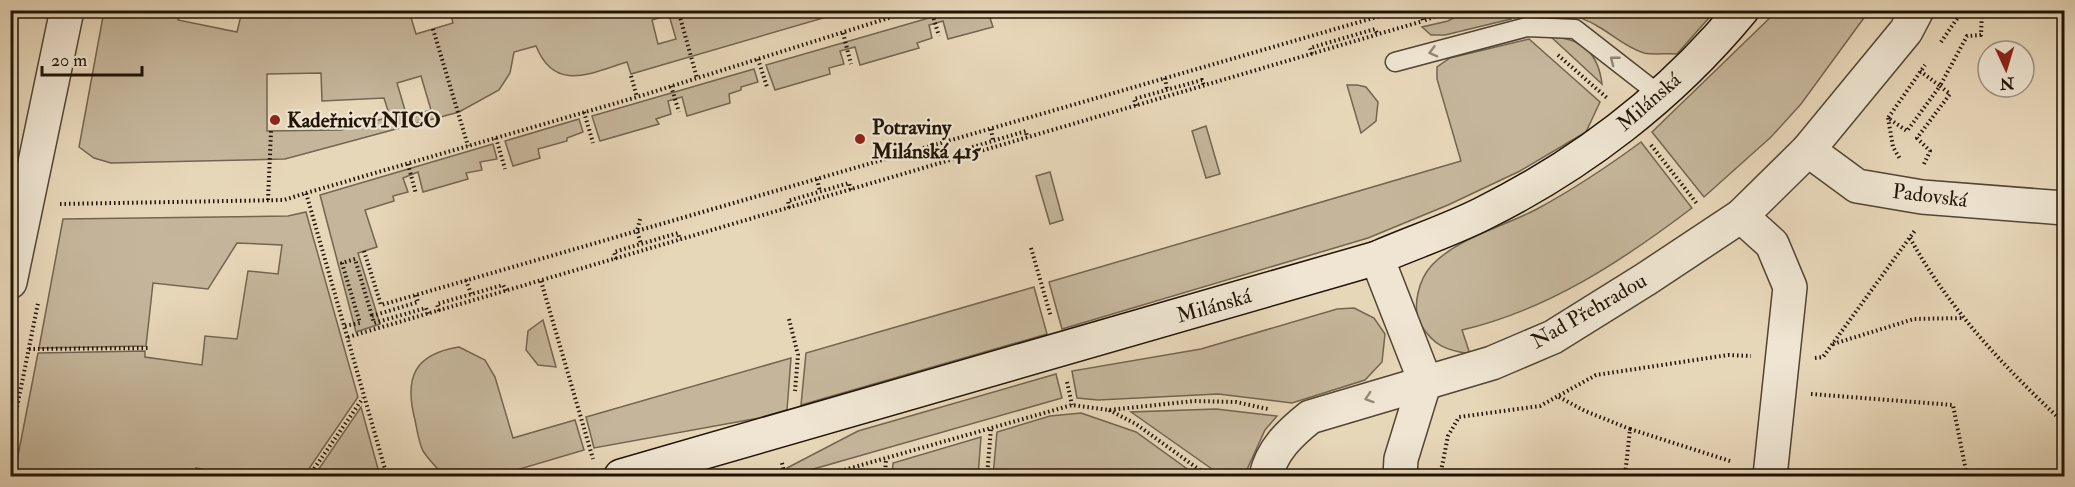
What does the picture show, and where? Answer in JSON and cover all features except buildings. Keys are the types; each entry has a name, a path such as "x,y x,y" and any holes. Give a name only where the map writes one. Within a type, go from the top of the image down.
{"street":[{"path":"25,287 68,10"},
{"name":"Milánská","path":"609,472 1377,258 1482,214 1588,152 1661,96 1742,10"},
{"name":"Nad Přehradou","path":"1266,477 1275,451 1290,432 1310,417 1425,381 1492,363 1553,337 1741,216 1808,150 1906,31 1917,10"},
{"name":"Padovská","path":"1808,150 1857,186 1922,197 2064,208"},
{"path":"1741,216 1772,244 1790,287 1770,477"},
{"path":"1377,258 1425,381 1401,459 1400,477"}],"lane":[{"path":"1395,62 1527,27 1575,29 1661,96"}],"path":[{"path":"678,10 698,78"},
{"path":"55,214 57,204 284,200 637,97 914,10"},
{"path":"931,10 939,36"},
{"path":"364,251 381,305 1401,10"},
{"path":"1420,10 1423,21"},
{"path":"348,337 1378,35 1451,10"},
{"path":"1920,71 1940,86 1967,36 1981,35 1982,10"},
{"path":"1527,27 1632,120 1694,199"},
{"path":"1338,28 1341,39"},
{"path":"433,29 469,146"},
{"path":"1312,54 1310,48 1375,29 1378,35"},
{"path":"843,33 851,64"},
{"path":"758,59 767,87"},
{"path":"631,76 637,97"},
{"path":"1165,78 1167,90"},
{"path":"1136,106 1134,99 1202,80 1204,86"},
{"path":"671,86 679,112"},
{"path":"584,112 592,143"},
{"path":"1888,118 1893,147 1904,166"},
{"path":"991,129 993,141"},
{"path":"268,200 271,131"},
{"path":"962,157 961,151 1026,131 1027,138"},
{"path":"496,138 505,169"},
{"path":"408,164 416,194"},
{"path":"817,179 820,192"},
{"path":"789,208 788,201 849,183 851,190"},
{"path":"306,193 387,477"},
{"path":"640,219 637,231 640,244"},
{"path":"616,259 614,252 640,244 678,233 680,240"},
{"path":"1910,238 1928,270 1964,318 2015,377 2064,423"},
{"path":"345,326 360,322 342,263 356,259 374,323 426,308 428,314"},
{"path":"466,280 471,294"},
{"path":"541,281 609,472"},
{"path":"439,311 437,304 503,285 506,291"},
{"path":"10,442 29,349 25,287"},
{"path":"372,316 418,302 416,295"},
{"path":"1833,344 1914,319 1964,318"},
{"path":"29,349 150,348"},
{"path":"1807,394 1953,405 1968,477"},
{"path":"1558,396 1585,411 1630,429 1730,461"},
{"path":"309,477 363,398"},
{"path":"823,477 1072,405 1109,410 1194,401 1236,402 1310,417"},
{"path":"1109,410 1136,424 1208,477"},
{"path":"987,477 991,428"},
{"path":"1625,477 1630,429"},
{"path":"885,477 886,459"}],"shaded area":[{"path":"1778,10 1869,11 1801,104 1771,137 1704,197 1652,132"},
{"path":"104,11 180,11 178,20 237,32 242,11 409,11 416,34 453,23 450,11 847,11 631,74 627,62 587,74 564,75 553,70 544,61 536,46 514,52 510,73 499,90 459,112 285,159 111,163 94,158 79,147","holes":["669,15 676,39 658,44 652,20","321,73 322,101 384,98 390,117 341,130 267,131 267,74","421,76 431,110 407,117 397,83"]},
{"path":"953,11 1002,11 1003,15 990,18 993,27 948,39 943,21 929,25 932,38 917,43 919,48 860,65 855,47 840,51 844,64 829,68 830,74 775,90 766,65"},
{"path":"1466,11 1505,11 1511,19 1445,35 1431,35 1422,27 1448,21"},
{"path":"1524,11 1715,11 1677,54 1648,54 1626,45 1583,19 1555,13 1527,15"},
{"path":"1550,36 1571,40 1586,49 1597,63 1602,84"},
{"path":"1529,39 1600,102 1586,132 1520,171 1448,205 1368,238 1062,329 1049,282 1461,161 1437,79 1437,67 1450,58"},
{"path":"754,69 758,82 741,87 741,90 729,94 730,103 687,116 682,97 668,101 671,114 656,119 659,124 600,141 592,116"},
{"path":"1347,85 1366,87 1378,102 1376,121 1361,133"},
{"path":"579,119 583,132 567,138 567,141 538,149 540,158 513,166 505,141"},
{"path":"1206,126 1220,174 1206,178 1192,131"},
{"path":"1641,142 1692,208 1639,247 1554,297 1494,321 1462,330 1470,354 1447,349 1431,338 1418,318 1417,302 1420,285 1432,265 1443,255 1468,240 1537,209 1564,194"},
{"path":"493,144 497,159 480,162 482,170 466,173 468,179 423,192 418,172 403,178 408,192 393,196 394,201 365,210 377,247 358,253 380,324 356,332 320,195"},
{"path":"1050,172 1063,220 1050,224 1036,176"},
{"path":"306,212 358,397 304,476 225,476 225,474 196,468 195,476 14,476 38,353 145,351 145,357 202,365 205,336 237,339 248,271 278,274 282,245 237,243 208,289 153,283 146,346 39,348 63,219 288,216"},
{"path":"1034,287 1047,334 801,405 806,353"},
{"path":"1354,308 1374,318 1385,334 1382,362 1365,380 1292,403 1218,394 1098,400 1077,398 1072,371 1201,349 1337,309"},
{"path":"543,320 556,367 538,365 526,350 528,331"},
{"path":"459,347 485,360 495,377 513,438 575,420 584,450 496,476 444,476 425,454 420,444 412,405 412,380 422,362 444,350"},
{"path":"791,358 787,410 759,418 594,448 586,417"},
{"path":"1056,374 1062,398 789,476 787,468 858,431"},
{"path":"361,407 380,476 314,476"},
{"path":"1216,409 1277,416 1265,430 1244,476 1222,476 1131,412"},
{"path":"1081,413 1136,432 1197,476 993,476 997,432 1050,416"},
{"path":"981,437 978,476 892,476 893,463"}],"place":[{"name":"Kadeřnicví NICO","path":"275,120"},
{"name":"Potraviny Milánská 415","path":"860,139"}]}
